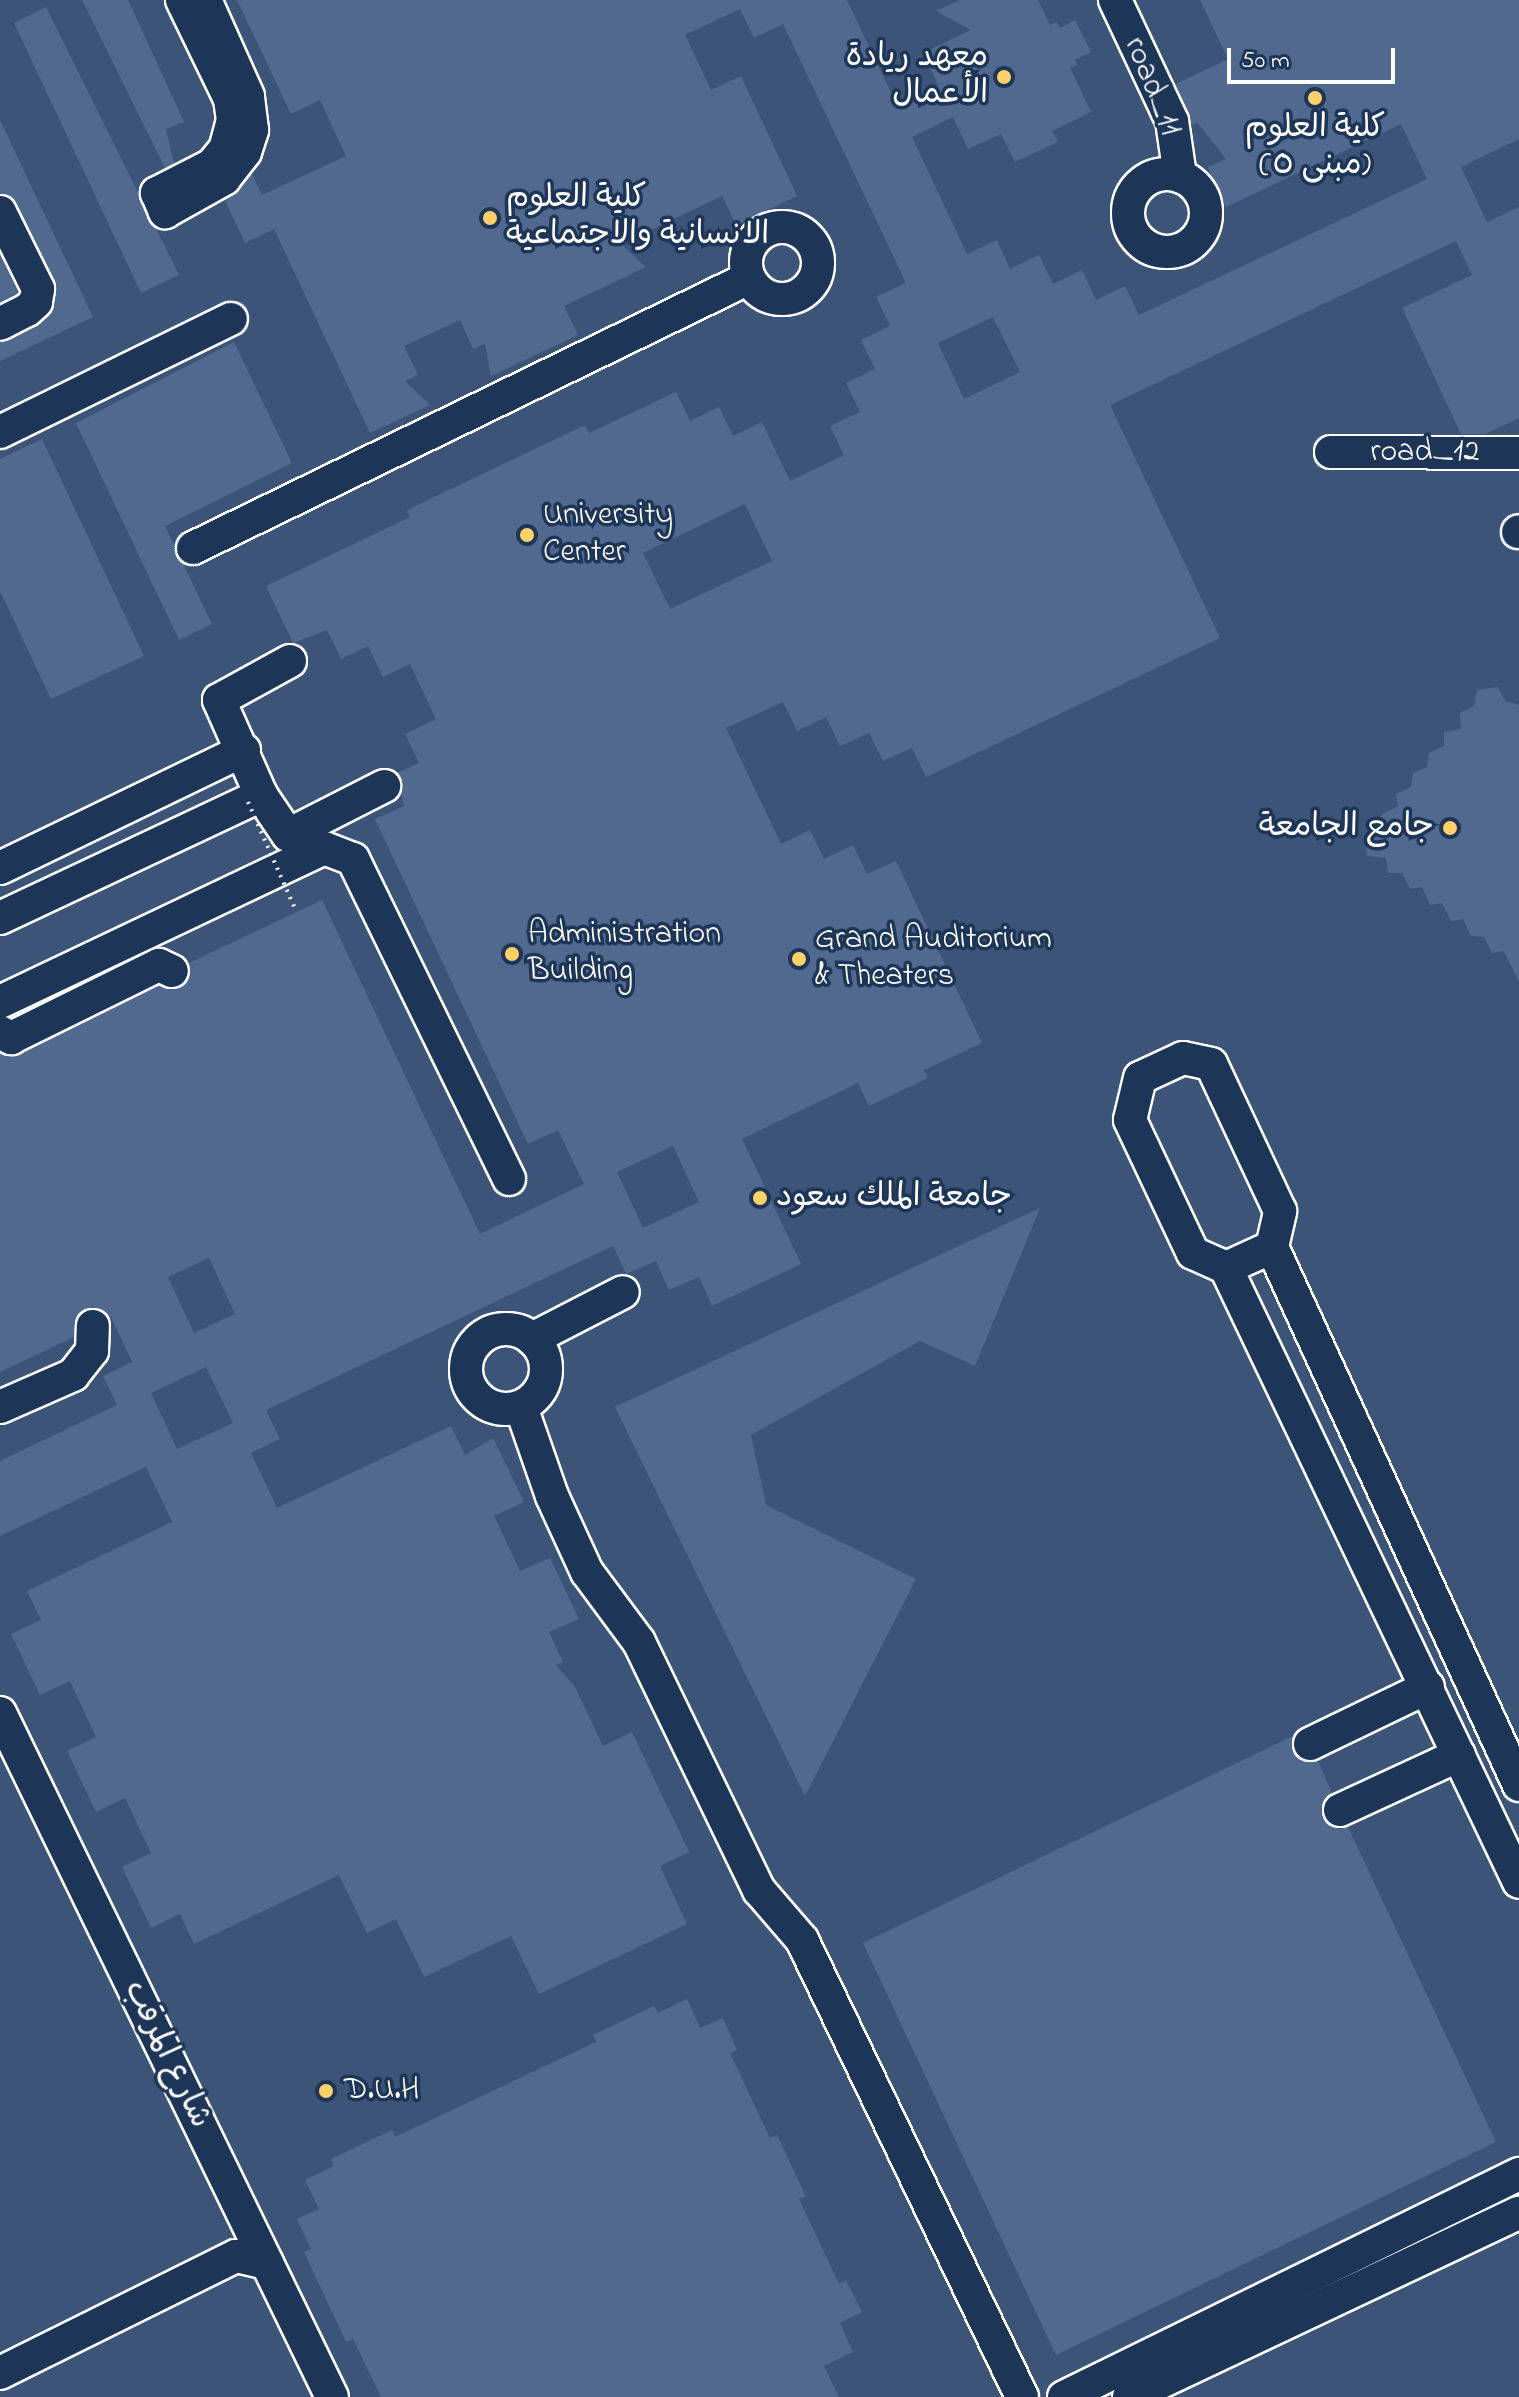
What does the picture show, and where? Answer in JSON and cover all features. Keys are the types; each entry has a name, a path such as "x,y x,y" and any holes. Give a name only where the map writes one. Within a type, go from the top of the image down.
{"street":[{"path":"182,0 230,99 232,130 212,165 161,202 224,179 245,152 252,130 248,96 205,0"},
{"name":"road_11","path":"1115,0 1172,121 1180,176"},
{"path":"0,212 9,251 38,289 36,302 0,324"},
{"path":"193,548 749,278"},
{"path":"0,432 231,319"},
{"name":"road_12","path":"1331,452 1519,453"},
{"path":"290,661 219,700 244,750 254,798 288,835 384,786"},
{"path":"0,868 244,750"},
{"path":"0,918 254,798"},
{"path":"0,1002 324,848 353,859 509,1179"},
{"path":"0,1032 11,1038 159,965 172,971"},
{"path":"1519,1785 1408,1537 1272,1247 1280,1211 1211,1064 1183,1058 1140,1078 1130,1120 1193,1253 1226,1268 1366,1555 1519,1882"},
{"path":"1226,1268 1272,1247"},
{"path":"532,1339 623,1292"},
{"path":"0,1407 73,1375 92,1351 93,1326"},
{"path":"493,1331 521,1332 532,1339 541,1349 546,1376 533,1400 507,1410 483,1403 468,1382 467,1357 473,1345 493,1331"},
{"path":"521,1407 552,1496 587,1572 639,1642 752,1879 802,1940 1022,2397"},
{"path":"1331,1482 1371,1463"},
{"path":"1366,1555 1408,1537"},
{"path":"1310,1744 1428,1687"},
{"name":"شارع المرقب","path":"0,1713 332,2397"},
{"path":"1340,1810 1459,1755"},
{"path":"1064,2397 1519,2174"},
{"path":"1129,2397 1519,2213"},
{"path":"0,2373 236,2256 267,2263"}],"path":[{"path":"254,798 296,911"}],"shaded area":[{"name":"جامعة الملك سعود","path":"0,0 1519,0 1519,2397 0,2397"}],"building":[{"path":"82,0 128,0 184,122 166,129 174,163 165,168"},
{"path":"237,0 847,0 897,105 938,85 923,53 971,30 936,11 960,0 1038,0 1050,25 1057,22 1060,28 1075,20 1091,52 1075,60 1077,65 1070,68 1091,112 1052,131 1058,142 1015,162 1001,134 968,149 953,117 912,137 967,254 997,240 1010,269 1039,255 1053,284 1082,270 1096,300 1125,286 1139,315 1427,179 1401,124 1226,207 1208,167 1226,159 1197,122 1192,125 1176,84 1228,59 1200,0 1519,0 1519,139 1461,167 1487,222 1519,207 1519,418 1485,434 1461,434 1402,308 1472,275 1456,241 1110,405 1220,638 926,777 912,748 883,761 869,733 840,746 826,717 797,731 783,702 726,728 781,844 810,830 824,859 853,845 867,874 896,861 982,1043 924,1070 928,1078 869,1106 858,1083 742,1139 801,1264 712,1306 699,1277 669,1290 656,1261 626,1274 613,1246 266,1410 280,1439 251,1453 277,1508 451,1426 465,1455 493,1438 524,1502 494,1516 520,1571 550,1558 579,1619 549,1632 563,1662 556,1665 575,1687 603,1746 632,1732 689,1852 660,1866 687,1924 539,1994 511,1936 424,1977 396,1919 367,1933 339,1875 194,1944 180,1914 151,1928 122,1867 151,1853 125,1798 96,1812 67,1751 96,1737 70,1681 40,1695 11,1634 41,1620 27,1591 172,1522 146,1467 0,1536 0,1461 117,1405 103,1376 132,1362 111,1317 93,1307 77,1315 74,1337 0,1372 0,1054 19,1055 159,986 182,987 189,978 189,963 322,900 480,1234 584,1184 558,1130 528,1144 375,819 404,806 397,773 419,763 405,734 436,719 410,664 383,677 368,646 341,659 327,630 293,643 266,586 410,517 407,510 585,425 589,433 676,392 690,421 719,407 733,436 762,422 790,481 844,455 830,426 860,412 846,383 875,369 861,340 890,326 876,297 906,283 783,24 754,38 740,9 685,35 711,90 741,76 797,196 736,225 722,196 621,244 646,267 564,306 578,335 491,376 485,344 473,349 460,320 404,346 418,375 405,381 430,405 370,433 274,229 245,243 225,200 252,174 262,195 346,156 320,100 291,114","holes":["993,317 1020,372 964,399 938,343","745,504 772,561 670,609 643,553","673,1146 699,1202 643,1228 617,1172","209,1258 235,1314 194,1333 168,1277","206,1367 233,1423 177,1449 151,1393"]},
{"path":"46,7 179,275 141,293 14,23"},
{"path":"0,120 93,317 0,361 0,343 49,316 57,292 17,204 0,193"},
{"path":"0,255 18,292 0,303"},
{"path":"234,342 292,463 165,526 212,624 179,640 76,423"},
{"path":"42,439 144,656 51,699 0,591 0,459"},
{"name":"جامع الجامعة","path":"1498,687 1505,701 1519,705 1519,982 1504,951 1492,953 1484,937 1471,936 1463,919 1451,921 1442,903 1430,905 1422,887 1410,889 1402,873 1388,873 1386,858 1367,856 1365,835 1379,828 1382,814 1398,806 1396,794 1411,787 1413,773 1427,767 1429,753 1444,746 1444,732 1461,729 1460,713 1474,706 1477,690"},
{"path":"1040,1208 975,1366 920,1341 751,1435 766,1505 916,1579 805,1796 615,1407"},
{"path":"1293,1736 1293,1752 1299,1759 1318,1761 1332,1793 1321,1808 1323,1819 1338,1829 1348,1827 1496,2142 1056,2355 863,1943"},
{"path":"687,1999 700,2028 723,2018 737,2050 730,2053 770,2138 777,2135 806,2196 799,2199 839,2284 846,2280 862,2312 840,2323 853,2352 824,2366 839,2397 381,2397 353,2339 346,2342 304,2252 311,2249 297,2219 319,2209 305,2180 334,2166 331,2159 392,2130 395,2137 596,2042 593,2035 654,2006 658,2013"}],"place":[{"name":"معهد ريادة الأعمال","path":"1004,77"},
{"name":"كلية العلوم (مبنى ٥)","path":"1315,98"},
{"name":"كلية العلوم الانسانية والاجتماعية","path":"490,218"},
{"name":"University Center","path":"527,535"},
{"name":"جامع الجامعة","path":"1450,828"},
{"name":"Administration Building","path":"512,954"},
{"name":"Grand Auditorium & Theaters","path":"799,959"},
{"name":"جامعة الملك سعود","path":"760,1198"},
{"name":"D.U.H","path":"326,2091"}]}
